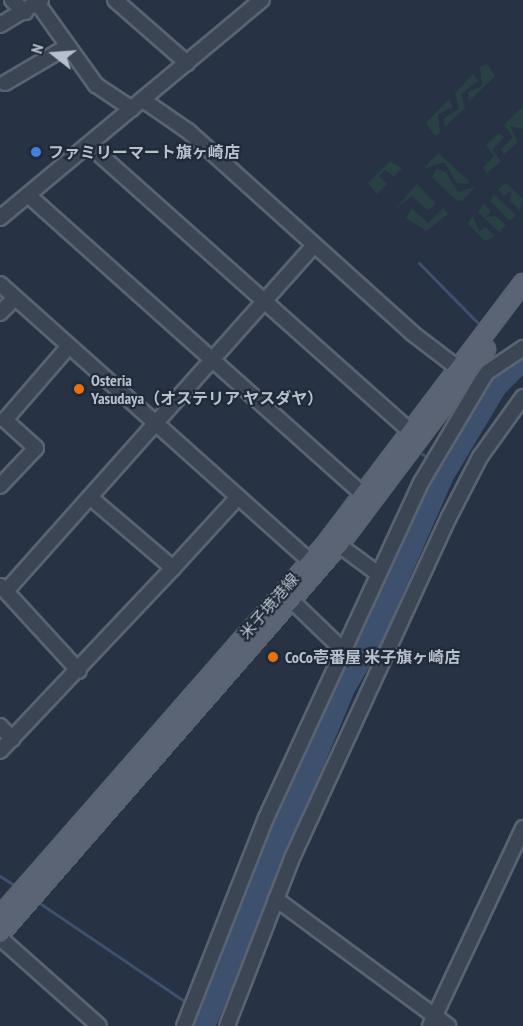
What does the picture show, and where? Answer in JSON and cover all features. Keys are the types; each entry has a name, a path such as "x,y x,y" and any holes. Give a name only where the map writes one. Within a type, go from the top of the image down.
{"main road":[{"name":"米子境港線","path":"0,916 314,565 339,545 463,373 523,283"},
{"name":"米子境港線","path":"0,934 292,601 314,565 410,431 463,373 523,300"}],"street":[{"path":"12,0 25,12"},
{"path":"115,0 187,63"},
{"path":"0,218 262,0"},
{"path":"0,25 40,2 96,84 132,109"},
{"path":"5,83 68,46"},
{"path":"143,100 188,130 314,245 463,373"},
{"path":"89,145 410,431"},
{"path":"28,195 364,495"},
{"path":"79,671 3,588 90,496 314,245"},
{"path":"0,284 314,565"},
{"path":"0,313 15,298"},
{"path":"0,486 36,448 3,417 69,346"},
{"path":"184,1026 258,836 378,574 435,456 480,381 523,348"},
{"path":"227,1026 276,899 449,517 480,457 523,397"},
{"path":"90,496 172,568"},
{"path":"0,751 79,671 238,497"},
{"path":"339,545 378,574"},
{"path":"292,601 343,650"},
{"path":"0,726 12,739"},
{"path":"432,1021 523,828"},
{"path":"276,899 432,1021 448,1026"},
{"path":"0,938 99,1026"}],"green space":[{"path":"487,64 495,76 469,101 468,92 482,86 480,67"},
{"path":"473,74 478,81 461,94 465,108 445,127 443,119 459,109 455,93"},
{"path":"449,99 453,107 438,114 440,133 435,136 426,123"},
{"path":"523,106 523,129 510,126 518,142 504,154 501,149 513,137 504,125"},
{"path":"499,133 504,137 492,150 501,161 487,173 483,168 494,156 486,145"},
{"path":"438,153 469,181 469,184 457,183 444,162 423,169"},
{"path":"390,161 402,168 394,177 385,170 379,176 387,184 377,194 368,183"},
{"path":"437,169 446,172 458,192 475,187 462,201 456,200 432,177"},
{"path":"506,183 523,199 520,210 510,201 511,191 504,196 498,189"},
{"path":"417,184 436,204 427,210 412,196 395,209"},
{"path":"494,195 516,215 510,221 490,201"},
{"path":"484,204 491,211 486,217 496,216 506,225 499,232 478,212"},
{"path":"412,208 428,223 443,208 448,214 426,231 406,218"},
{"path":"473,216 479,232 485,227 495,236 485,241 468,224"}],"water":[{"path":"523,355 523,375 505,393 453,480 376,655 354,693 216,1026 190,1026 258,851 435,467 482,383"}],"waterway":[{"path":"419,263 477,322"},
{"path":"422,454 429,458"},
{"path":"0,876 14,885"},
{"path":"41,904 187,1003"}],"place":[{"name":"ファミリーマート旗ヶ崎店","path":"36,152"},
{"name":"Osteria Yasudaya（オステリア ヤスダヤ）","path":"79,389"},
{"name":"CoCo壱番屋 米子旗ヶ崎店","path":"273,657"}]}
